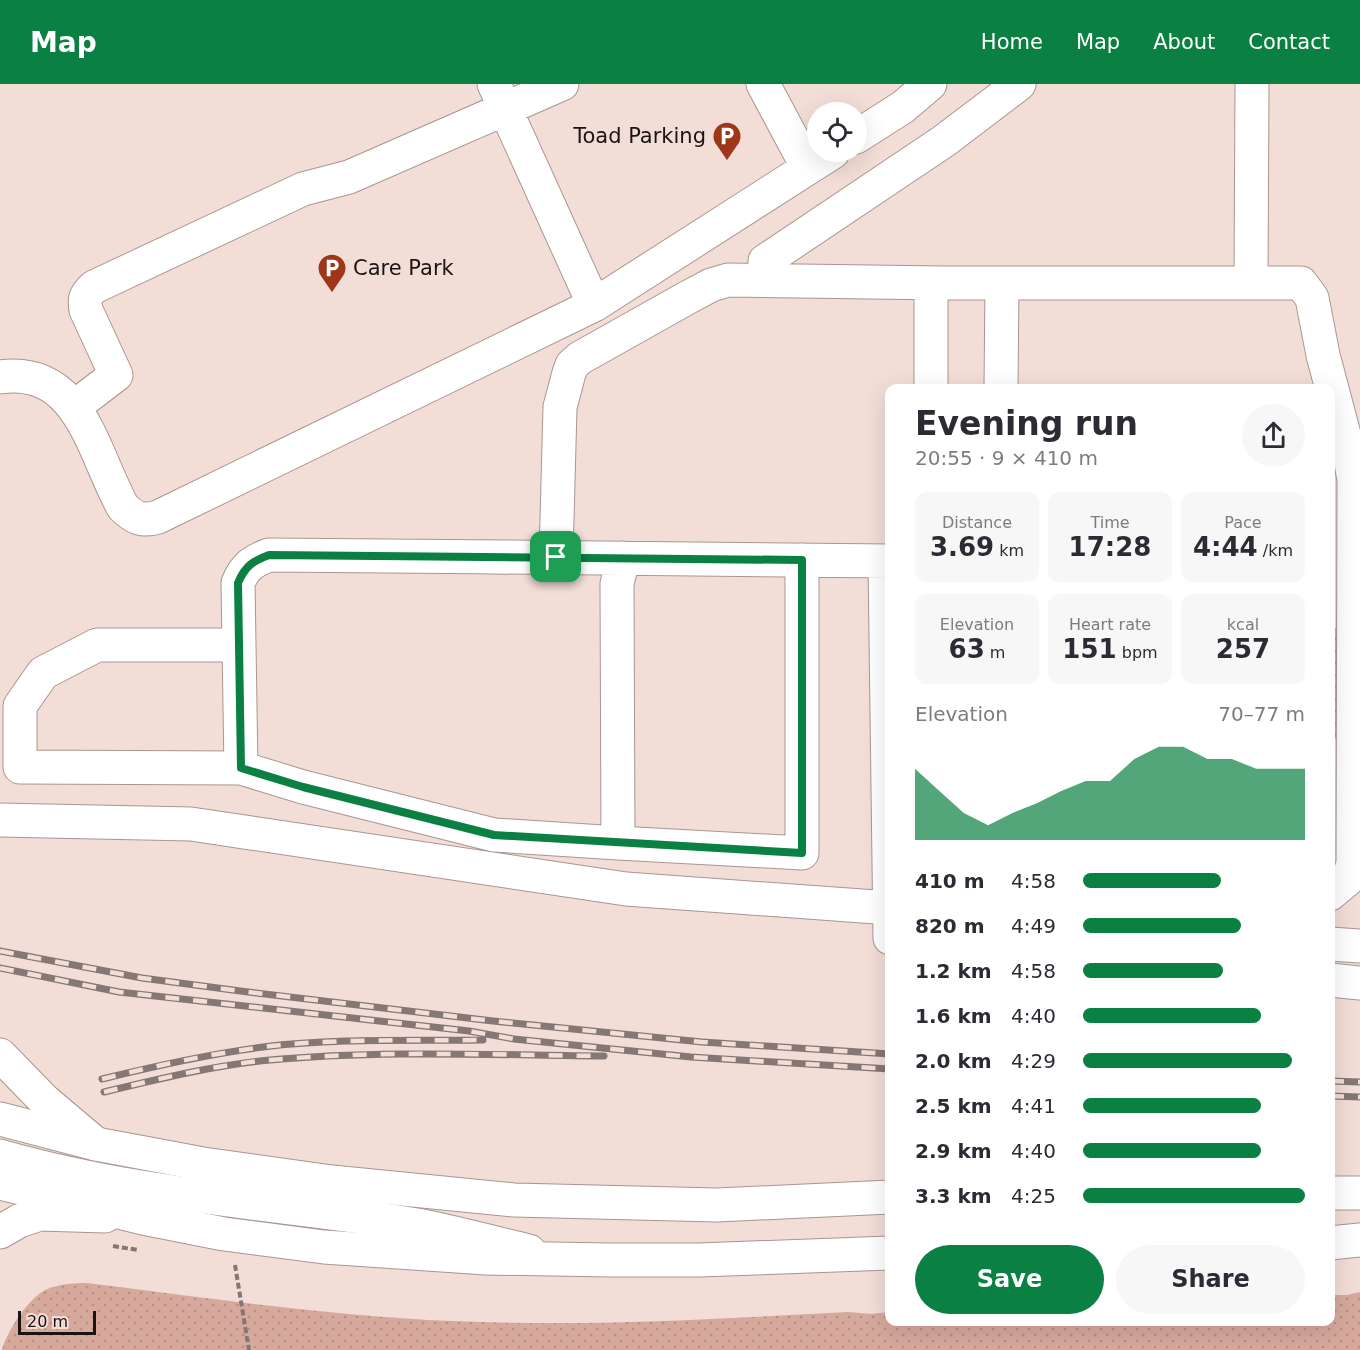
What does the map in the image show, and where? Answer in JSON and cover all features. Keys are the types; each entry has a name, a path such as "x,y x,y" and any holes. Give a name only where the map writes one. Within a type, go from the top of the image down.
{"main road":[{"path":"500,97 562,84"},
{"path":"763,84 807,142"},
{"path":"867,126 897,95 930,84"},
{"path":"765,280 765,261 944,141 1019,84"},
{"path":"1251,283 1252,84"},
{"path":"74,407 116,375 86,310 84,300 86,294 94,287 303,189 312,175 349,177 491,114 500,97"},
{"path":"500,97 594,304"},
{"path":"0,377 18,375 34,378 50,387 74,407 91,434 123,507 132,516 148,520 180,507 594,304 818,162"},
{"path":"556,557 560,407 563,389 572,365 624,332 711,285 728,280 931,283 1301,283 1312,298 1331,384"},
{"path":"931,283 932,384"},
{"path":"1001,384 1002,283"},
{"path":"1335,400 1354,480 1353,864 1348,879 1335,890"},
{"path":"241,768 238,583 243,570 253,561 269,555 885,561"},
{"path":"618,843 617,584 623,558"},
{"path":"239,645 97,645 43,673 20,706 20,766 241,768 303,787 494,835 802,853 802,560"},
{"path":"0,820 191,824 626,889 885,918"},
{"path":"1335,944 1360,946"},
{"path":"1335,980 1360,983"},
{"path":"0,1055 45,1101 96,1144"},
{"path":"0,1119 96,1144 203,1164 332,1182 514,1200 717,1205 885,1197"},
{"path":"0,1156 81,1176 199,1197 407,1224 557,1258"},
{"path":"0,1183 143,1218 224,1234 324,1247 486,1258 699,1260 885,1253"},
{"path":"1335,1192 1360,1193"},
{"path":"0,1232 19,1221 40,1214 143,1218"},
{"path":"1335,1242 1360,1240"}],"path":[{"path":"235,1265 249,1350"}],"shaded area":[{"path":"1335,628 1340,628 1340,739 1335,739"},
{"path":"87,1283 270,1306 407,1319 552,1323 885,1312 885,1326 1335,1326 1335,1295 1360,1292 1360,1350 2,1350 19,1316 38,1294 55,1286"}],"railway":[{"path":"0,951 142,978 493,1021 702,1042 885,1054"},
{"path":"0,968 119,992 469,1031 514,1039 691,1057 885,1069"},
{"path":"102,1079 202,1057 290,1044 345,1041 483,1040"},
{"path":"104,1092 228,1065 270,1060 353,1055 604,1056"},
{"path":"1335,1081 1360,1082"},
{"path":"1335,1096 1360,1097"}],"place":[{"name":"Toad Parking","path":"727,162"},
{"name":"Care Park","path":"332,294"}],"route":[{"path":"269,555 427,558 556,557 802,560 802,853 494,835 303,787 241,768 238,583 243,570 253,561 269,555"}]}
